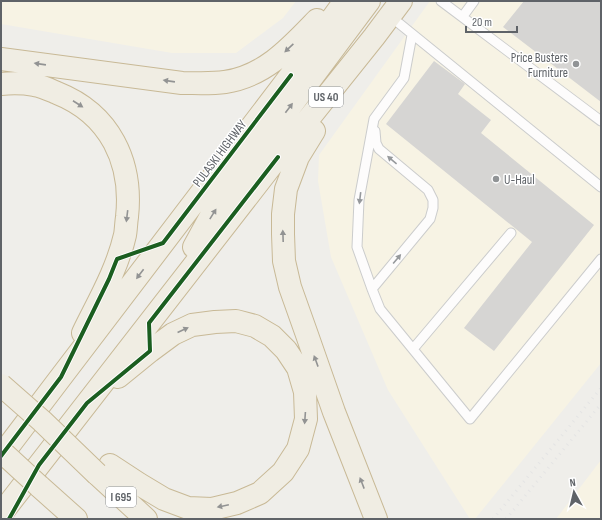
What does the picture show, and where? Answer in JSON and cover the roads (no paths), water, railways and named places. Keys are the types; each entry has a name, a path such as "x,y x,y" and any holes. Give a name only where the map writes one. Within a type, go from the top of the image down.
{"highway":[{"path":"1,58 182,83 226,82 250,75 266,67 288,50 336,1"},
{"name":"PULASKI HIGHWAY","path":"1,456 345,1"},
{"path":"160,309 212,214 369,1"},
{"name":"US 40","path":"1,514 39,475 87,402 396,8"},
{"path":"374,37 298,157 286,189 282,234 284,260 290,287 334,412 376,519"},
{"path":"1,84 18,83 35,85 67,97 81,105 109,133 124,164 128,201 125,235 109,279 61,378"},
{"path":"87,402 150,350 173,334 192,326 215,322 236,321 255,326 272,336 286,350 298,368 305,392 306,419 298,449 283,472 260,493 237,503 212,509 188,508 164,499 140,484 104,469"},
{"name":"I 695","path":"1,385 42,421 104,469 146,519"},
{"path":"1,451 39,475 68,517"},
{"path":"9,519 39,475"}],"lane":[{"path":"441,1 601,121"},
{"path":"463,16 474,1"},
{"path":"396,8 412,35 601,187"},
{"path":"412,35 404,78 374,119 359,200 357,247 380,308 470,419 601,259"},
{"path":"372,289 430,219 433,208 433,200 428,190 379,149 376,143 374,119"},
{"path":"413,349 511,233"}],"railway":[{"path":"493,519 601,388"},
{"path":"506,519 601,404"}],"place":[{"name":"Price Busters Furniture","path":"576,64"},
{"name":"U-Haul","path":"496,179"}]}
